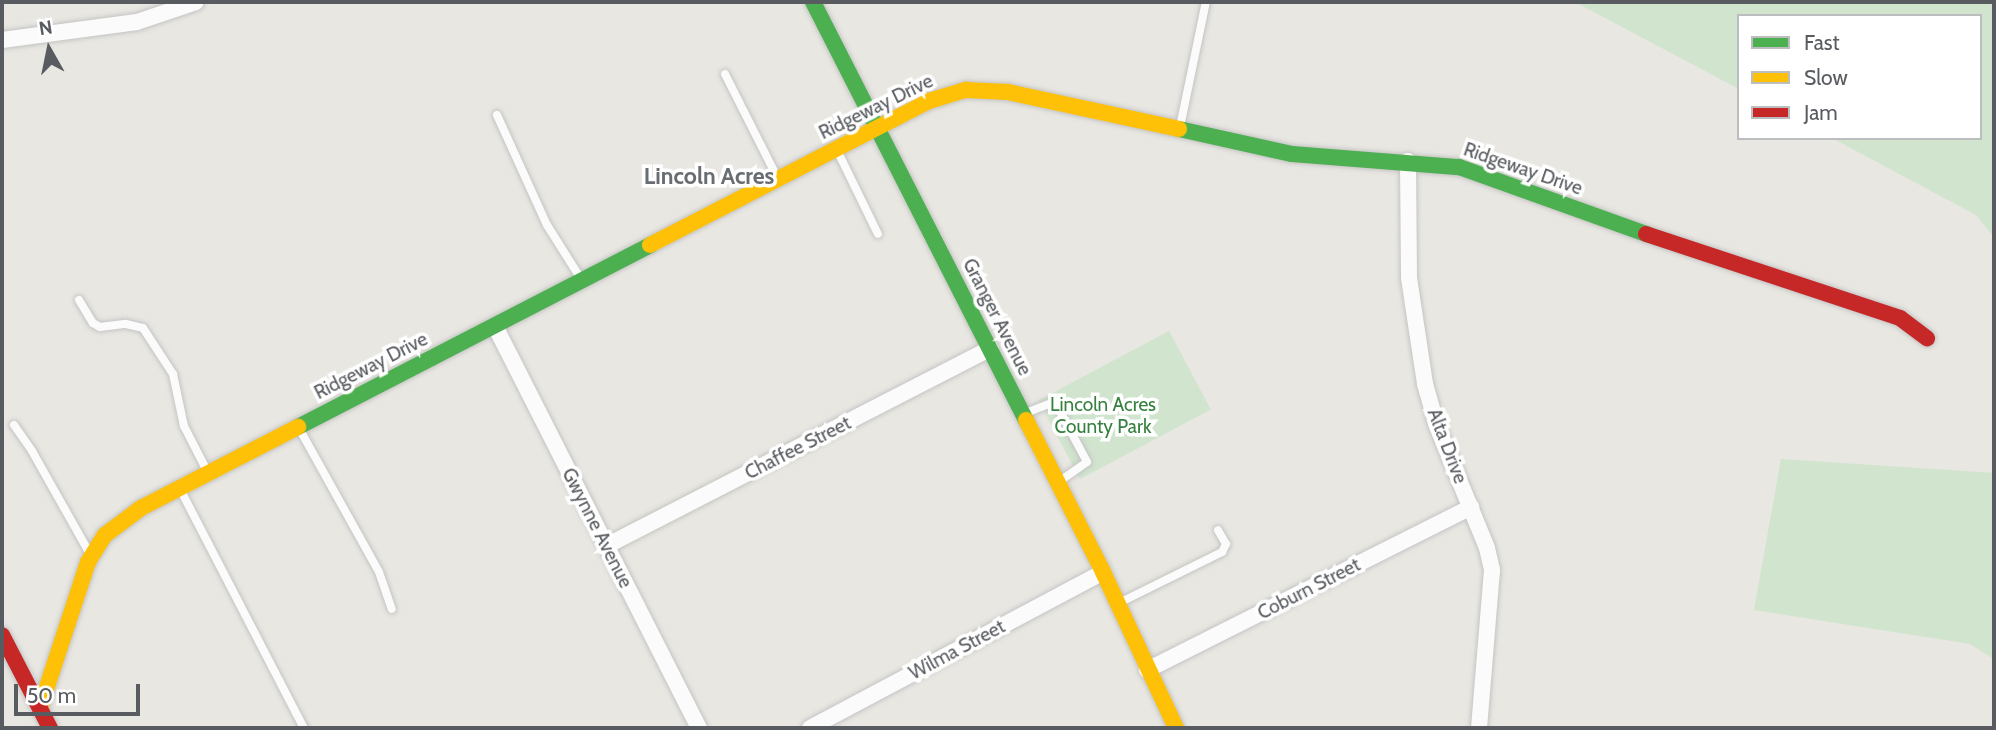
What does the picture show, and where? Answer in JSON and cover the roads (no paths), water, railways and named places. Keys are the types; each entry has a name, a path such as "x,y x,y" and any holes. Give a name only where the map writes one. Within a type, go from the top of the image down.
{"street":[{"path":"2,40 137,22 196,2"},
{"name":"Granger Avenue","path":"813,2 1058,482 1176,728"},
{"name":"Ridgeway Drive","path":"32,728 92,556 106,535 141,508 929,101 966,90 1008,92 1292,154 1458,167 1592,216 1740,262 1900,318 1927,338"},
{"name":"Alta Drive","path":"1408,161 1409,278 1425,384 1437,426 1471,507 1492,570 1479,728"},
{"name":"Gwynne Avenue","path":"495,327 699,728"},
{"name":"Chaffee Street","path":"606,546 990,349"},
{"name":"Coburn Street","path":"1147,670 1471,507"},
{"name":"Wilma Street","path":"810,728 1103,572"},
{"path":"2,635 50,728"}],"lane":[{"path":"1179,130 1206,2"},
{"path":"725,74 778,179"},
{"path":"497,115 547,225 583,281"},
{"path":"836,149 878,234"},
{"path":"79,300 93,323 100,327 126,324 143,328 173,374 184,426 208,473"},
{"path":"1023,414 1055,402 1087,462 1058,482"},
{"path":"14,425 32,451 92,556"},
{"path":"299,427 379,572 392,609"},
{"path":"180,488 304,728"},
{"path":"1118,603 1222,552 1226,544 1218,530"}],"district":[{"name":"Lincoln Acres","path":"709,176"}],"park label":[{"name":"Lincoln Acres County Park","path":"1103,416"}]}
